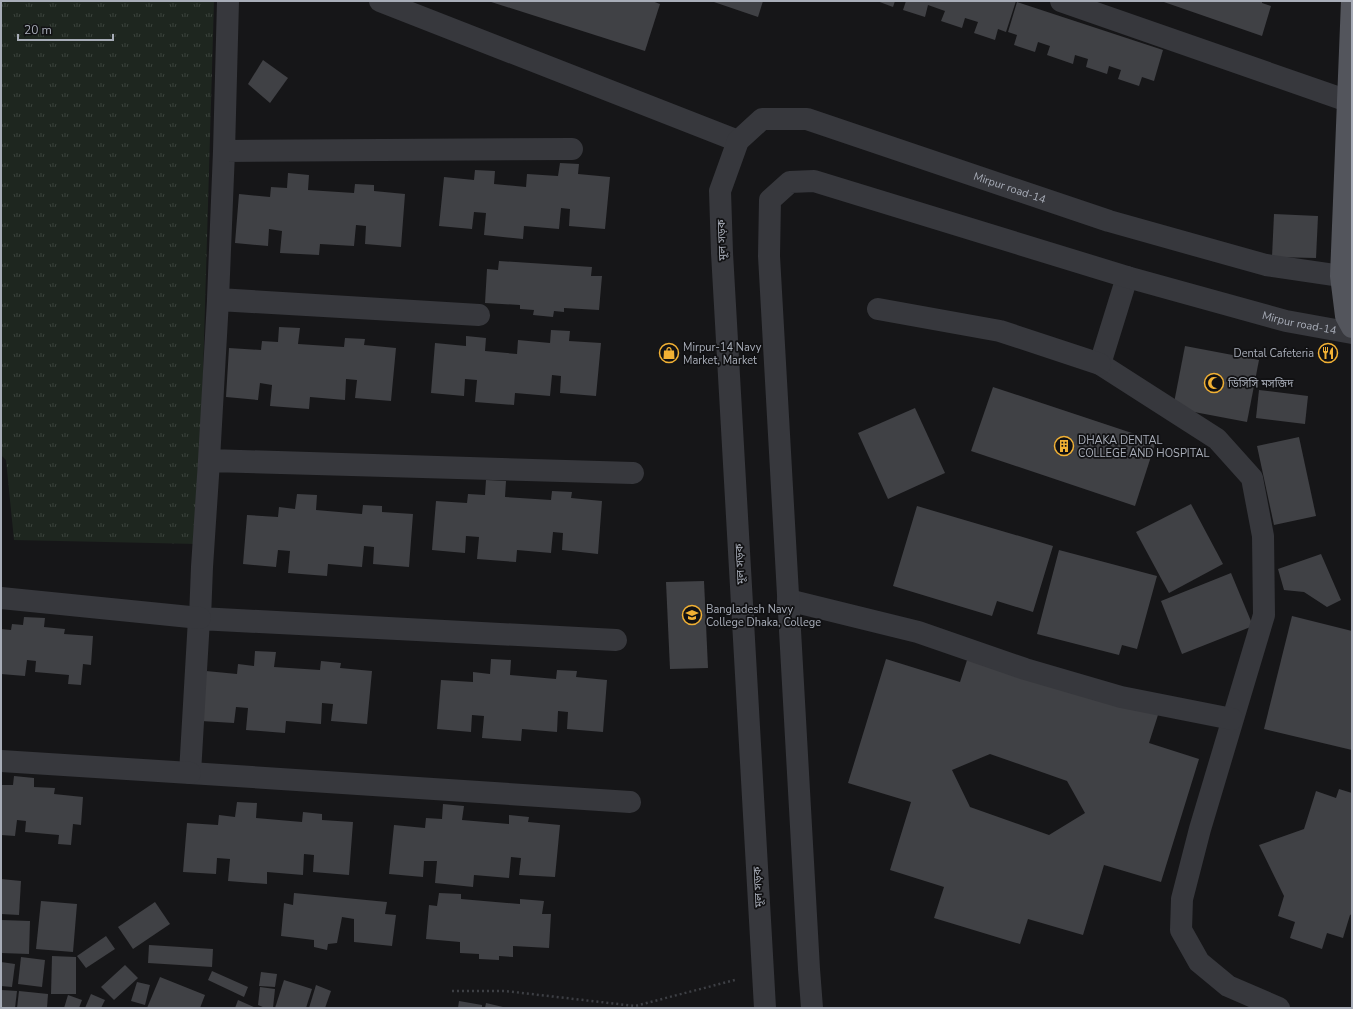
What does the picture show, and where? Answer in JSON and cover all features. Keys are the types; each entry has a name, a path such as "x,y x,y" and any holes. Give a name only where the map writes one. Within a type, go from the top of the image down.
{"main road":[{"path":"1350,325 1341,276 1352,1"}],"street":[{"path":"228,1 224,151 572,149"},
{"path":"380,1 738,141"},
{"path":"1062,1 1348,101"},
{"name":"Mirpur road-14","path":"720,191 738,141 762,119 807,119 1109,221 1266,265 1341,276"},
{"path":"200,618 209,461 617,472 209,460 218,300 479,315 218,299 224,151 532,149"},
{"name":"Mirpur road-14","path":"788,600 769,256 770,200 790,182 814,181 1127,277 1286,321 1350,325"},
{"name":"মূল সড়ক","path":"720,191 722,253 765,1008"},
{"path":"1100,364 1127,277"},
{"path":"878,309 1000,331 1100,364 1217,439 1252,478 1263,536 1264,615 1200,829 1182,899 1181,930 1200,962 1228,986 1279,1008"},
{"path":"1,598 200,618 616,640"},
{"path":"812,1008 788,600 918,632 1025,670 1121,697 1232,719"},
{"path":"190,773 200,619 585,638"},
{"path":"1,761 630,802"}],"path":[{"path":"452,991 505,992 635,1006 763,972"}],"green space":[{"path":"1,1 214,1 198,544 14,540 6,460 1,455"}],"building":[{"path":"488,1 652,1 660,4 645,51"},
{"path":"711,1 763,1 758,17"},
{"path":"877,1 895,1 893,7"},
{"path":"906,1 1016,1 1006,32 998,29 995,40 974,33 978,22 965,18 962,28 941,21 945,11 928,5 925,17 903,10"},
{"path":"1161,1 1262,1 1262,3 1271,6 1262,36"},
{"path":"1017,2 1163,50 1154,81 1142,77 1139,86 1118,79 1121,70 1109,66 1107,74 1086,67 1088,59 1075,55 1073,64 1047,55 1050,46 1038,42 1035,52 1014,45 1017,35 1008,32"},
{"path":"263,60 288,78 270,103 248,84"},
{"path":"560,163 579,164 578,174 610,177 605,229 569,226 570,209 561,208 559,229 524,226 523,239 484,235 486,213 474,212 472,229 439,226 444,177 474,180 475,170 495,171 494,184 526,187 527,174 558,176"},
{"path":"288,173 309,175 308,190 354,193 355,184 374,185 374,191 405,194 401,247 365,244 366,226 356,225 354,246 320,244 319,255 280,253 282,231 269,229 268,246 235,243 239,194 270,197 271,187 287,188"},
{"path":"1274,214 1318,216 1316,258 1272,257"},
{"path":"499,261 592,267 591,276 602,276 599,310 564,308 564,312 554,311 553,317 533,315 534,310 520,309 520,305 485,303 487,269 498,270"},
{"path":"279,327 300,328 298,344 344,347 345,338 365,339 364,345 396,348 391,401 355,398 357,380 346,379 345,400 310,397 309,409 270,406 272,385 260,383 258,400 226,397 229,348 261,350 262,341 278,342"},
{"path":"551,330 570,331 569,341 601,343 596,396 560,393 561,376 552,375 550,396 515,393 514,405 475,402 477,380 465,379 464,396 431,393 435,343 466,346 466,336 486,338 485,351 517,354 518,340 550,343"},
{"path":"1185,346 1259,360 1247,422 1173,408"},
{"name":"DHAKA DENTAL COLLEGE AND HOSPITAL","path":"993,387 1156,441 1135,506 971,451"},
{"path":"1259,390 1308,396 1305,424 1256,418"},
{"path":"915,408 945,473 888,499 858,433"},
{"path":"1299,437 1316,516 1274,525 1257,446"},
{"path":"486,480 506,481 505,497 551,500 552,491 572,492 571,498 602,501 598,554 562,550 563,533 553,532 551,553 517,550 516,562 477,559 479,537 466,536 465,553 432,550 436,501 467,503 468,494 485,495"},
{"path":"297,494 317,495 316,510 362,514 363,505 382,506 382,512 413,514 409,567 373,564 374,547 364,546 362,567 328,564 327,576 288,573 290,551 278,550 276,567 243,564 247,515 278,517 279,507 295,509"},
{"path":"1191,504 1223,564 1169,593 1136,532"},
{"path":"917,506 1053,546 1033,612 997,601 992,616 893,586"},
{"path":"1059,550 1157,576 1137,649 1122,645 1119,655 1037,634"},
{"path":"1321,554 1341,600 1327,607 1304,592 1284,590 1278,569"},
{"path":"1231,573 1253,626 1182,654 1161,601"},
{"path":"704,581 708,668 670,669 666,582"},
{"path":"1292,616 1352,631 1352,750 1264,729"},
{"path":"24,617 45,618 44,627 65,629 64,634 93,636 91,665 83,664 81,685 68,684 69,675 35,672 36,661 27,660 25,676 1,674 1,629 11,630 12,624 23,625"},
{"path":"255,651 276,652 274,667 320,670 321,661 341,663 340,668 372,671 367,724 331,721 333,704 322,703 321,724 286,721 285,733 246,730 248,708 236,707 234,723 201,721 206,671 237,674 238,664 254,666"},
{"path":"968,657 1158,715 1149,743 1199,759 1161,882 1104,865 1083,935 1028,919 1020,944 934,918 944,887 890,870 911,802 848,783 886,659 960,682","holes":["990,754 1067,781 1085,813 1049,835 970,807 952,770"]},
{"path":"491,659 511,660 510,675 556,679 557,670 577,671 576,677 607,680 603,732 567,729 568,712 558,711 557,732 522,729 521,741 482,738 484,716 472,715 471,732 437,729 441,680 473,682 473,672 490,674"},
{"path":"14,776 34,778 34,787 55,788 54,794 83,797 81,825 73,824 71,845 58,844 59,835 25,832 26,821 17,820 15,836 1,835 1,785 13,785"},
{"path":"1339,789 1352,793 1352,914 1350,915 1343,938 1327,933 1322,949 1290,938 1295,922 1278,916 1284,896 1259,845 1304,829 1316,791 1336,798"},
{"path":"237,802 257,803 256,818 302,822 303,812 322,814 322,820 353,822 349,875 313,872 314,855 304,854 303,875 267,872 267,884 228,881 230,859 217,858 216,874 183,872 187,823 218,825 219,815 235,817"},
{"path":"443,804 464,806 462,820 509,824 509,815 529,817 528,822 560,825 555,877 519,875 521,858 511,857 509,878 474,875 473,887 435,883 437,861 424,861 423,877 389,874 394,825 425,828 426,818 442,819"},
{"path":"1,879 21,881 19,915 1,914"},
{"path":"294,893 387,902 385,914 396,915 392,946 354,942 354,919 342,917 337,943 328,944 327,950 314,947 314,940 281,936 284,903 293,905"},
{"path":"439,893 461,894 461,899 520,904 520,899 544,901 542,914 551,914 549,948 513,946 513,957 499,956 499,960 479,959 479,954 460,953 460,942 426,939 429,905 437,906"},
{"path":"41,901 77,904 73,952 36,949"},
{"path":"155,902 170,924 133,949 118,927"},
{"path":"1,920 30,921 29,954 1,953"},
{"path":"106,936 115,949 86,968 77,956"},
{"path":"149,945 213,949 212,967 148,963"},
{"path":"52,956 76,957 76,994 51,994"},
{"path":"21,957 45,960 42,987 18,984"},
{"path":"1,962 15,964 12,987 1,986"},
{"path":"125,965 138,978 114,1000 101,987"},
{"path":"212,971 248,987 244,997 208,980"},
{"path":"261,972 277,974 275,987 259,986"},
{"path":"160,977 205,995 200,1008 147,1008"},
{"path":"284,980 312,989 306,1008 275,1008"},
{"path":"137,982 150,985 145,1005 131,1001"},
{"path":"316,985 331,991 325,1008 309,1008"},
{"path":"260,987 275,989 273,1008 265,1008 258,1005"},
{"path":"1,990 17,991 15,1008 1,1008"},
{"path":"19,991 48,994 47,1008 17,1008"},
{"path":"91,994 105,1000 101,1008 85,1008"},
{"path":"68,995 82,1000 79,1008 64,1008"},
{"path":"238,1000 256,1008 235,1008"},
{"path":"459,1001 482,1005 482,1008 458,1008"},
{"path":"486,1003 503,1007 503,1008 485,1008"}],"place":[{"name":"Mirpur-14 Navy Market, Market","path":"669,353"},
{"name":"Dental Cafeteria","path":"1328,353"},
{"name":"ডিসিসি মসজিদ","path":"1214,383"},
{"name":"DHAKA DENTAL COLLEGE AND HOSPITAL","path":"1064,446"},
{"name":"Bangladesh Navy College Dhaka, College","path":"692,615"}]}
